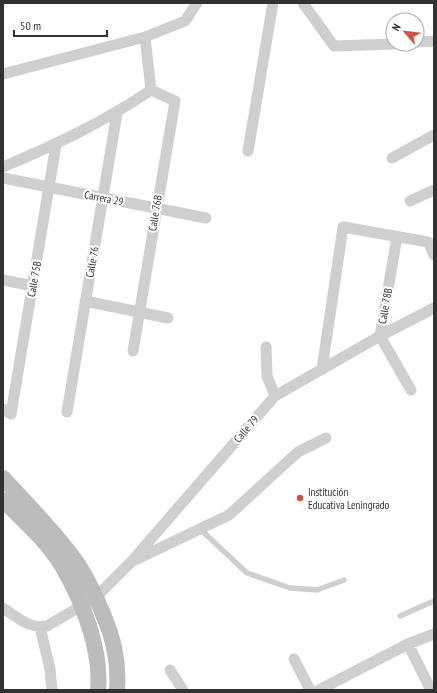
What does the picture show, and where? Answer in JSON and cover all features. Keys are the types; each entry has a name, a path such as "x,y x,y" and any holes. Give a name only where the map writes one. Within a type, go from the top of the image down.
{"main road":[{"path":"3,478 47,524 74,557 95,598 114,647 118,677 117,690"},
{"path":"3,500 36,534 62,565 81,606 97,653 98,690"}],"street":[{"path":"3,74 145,37 184,21 197,3"},
{"path":"248,151 273,3"},
{"path":"303,3 334,46 385,44"},
{"path":"3,167 56,145 117,113 151,90 145,37"},
{"name":"Calle 76B","path":"133,351 175,101 151,90"},
{"name":"Calle 76","path":"66,412 117,113"},
{"path":"392,158 434,135"},
{"name":"Calle 75B","path":"7,411 33,286 56,145"},
{"name":"Carrera 29","path":"3,178 206,218"},
{"path":"410,201 434,190"},
{"path":"322,369 343,228 431,241 434,255"},
{"name":"Calle 78B","path":"397,237 380,336 411,390"},
{"path":"3,280 33,286"},
{"path":"85,301 168,318"},
{"name":"Calle 79","path":"95,598 131,562 274,396 380,336 434,308"},
{"path":"266,347 267,376 274,396"},
{"path":"131,562 229,515 298,452 326,438"},
{"path":"3,608 27,623 40,627 47,626 95,598"},
{"path":"40,627 50,669 52,690"},
{"path":"322,689 408,644 434,634"},
{"path":"408,644 431,690"},
{"path":"294,659 310,690"},
{"path":"170,670 183,690"}],"lane":[{"path":"200,529 247,573 290,588 317,590 344,580"},
{"path":"400,616 434,601"}],"place":[{"name":"Institución Educativa Leningrado","path":"300,498"}]}
